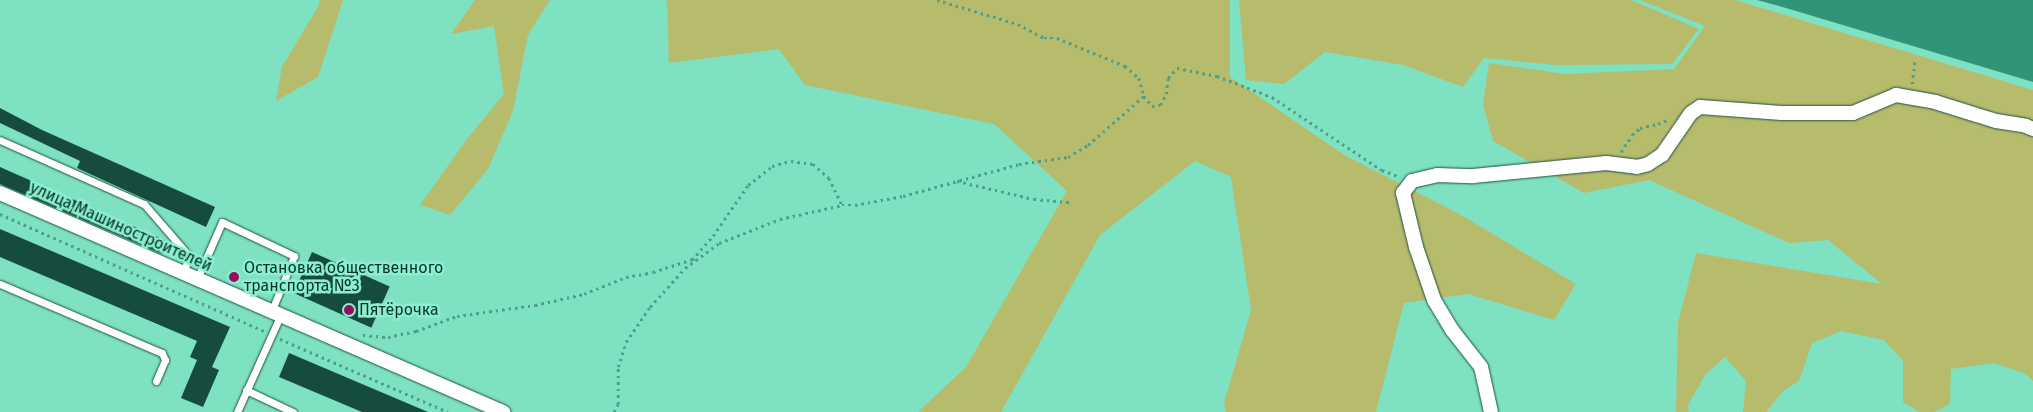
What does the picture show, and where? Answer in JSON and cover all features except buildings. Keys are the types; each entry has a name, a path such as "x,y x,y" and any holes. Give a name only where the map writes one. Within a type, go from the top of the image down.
{"street":[{"path":"1491,412 1481,367 1452,330 1434,300 1419,256 1403,193 1412,181 1437,175 1473,176 1606,163 1637,167 1648,164 1662,155 1691,113 1700,107 1782,113 1853,113 1896,95 2033,129"},
{"name":"улица Машиностроителей","path":"0,193 503,412"}],"lane":[{"path":"0,140 144,204 189,256 183,273"},
{"path":"196,279 222,222 294,256 276,312 271,335 237,412"},
{"path":"0,284 162,353 165,360 156,381"},
{"path":"246,390 293,412"}],"path":[{"path":"937,0 1018,24 1044,38 1057,38 1096,52 1125,66 1139,78 1144,96 1152,106 1160,105 1166,94 1168,78 1177,68 1217,76 1272,97 1382,170 1412,181"},
{"path":"1910,98 1915,60"},
{"path":"685,268 719,243 741,233 780,220 842,204 855,205 903,196 1018,164 1068,157 1088,145 1144,96"},
{"path":"1606,163 1617,158 1632,135 1640,128 1658,124 1673,116"},
{"path":"614,412 618,404 618,367 626,342 650,307 713,236 748,185 772,166 791,161 813,164 829,178 842,204"},
{"path":"956,181 1034,199 1071,202"},
{"path":"0,214 448,412"},
{"path":"362,335 388,337 416,331 457,316 535,306 584,294 626,278 653,272 693,259"}],"green space":[{"path":"319,0 343,0 318,77 276,101 282,67 319,5"},
{"path":"475,0 550,0 528,35 513,111 488,169 450,215 420,205 467,139 504,94 494,26 451,34"},
{"path":"664,0 1230,0 1230,77 1346,156 1463,216 1576,284 1554,320 1468,294 1404,303 1376,412 1226,412 1224,403 1251,310 1231,177 1195,161 1100,235 1001,412 918,412 966,367 1067,191 994,124 805,85 779,49 669,63 667,1"},
{"path":"1239,0 1631,0 1699,29 1672,64 1556,65 1484,58 1463,87 1403,65 1325,52 1284,84 1246,80"},
{"path":"1640,0 1735,0 2033,90 2033,381 2026,374 1994,363 1951,369 1950,404 1934,412 1920,412 1903,402 1903,361 1884,340 1841,331 1812,343 1799,381 1783,391 1766,412 1743,412 1746,381 1725,357 1705,375 1687,407 1689,412 1676,412 1678,323 1696,253 1882,284 1828,240 1789,243 1649,180 1584,193 1493,141 1483,105 1489,63 1565,74 1674,69 1705,26"}],"water":[{"path":"1757,0 2033,0 2033,82 1786,8"}],"place":[{"name":"Остановка общественного транспорта №3","path":"234,277"},
{"name":"Пятёрочка","path":"349,310"}]}
